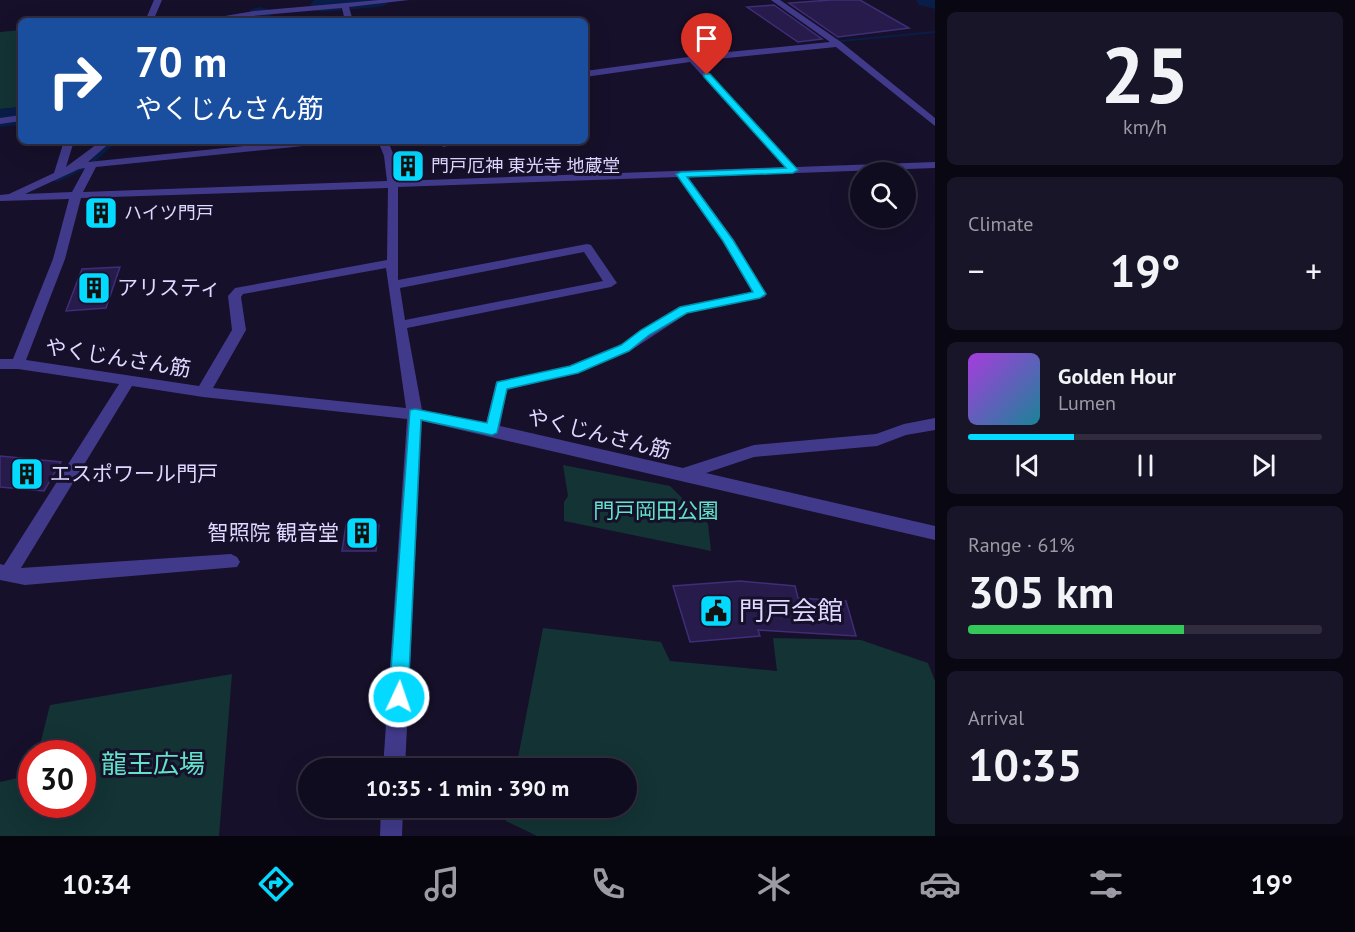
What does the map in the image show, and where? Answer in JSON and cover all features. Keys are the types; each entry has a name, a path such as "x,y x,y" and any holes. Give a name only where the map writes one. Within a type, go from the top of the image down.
{"street":[{"path":"150,18 158,0"},
{"path":"286,0 294,10"},
{"path":"310,9 323,0"},
{"path":"220,18 405,0"},
{"path":"775,0 838,44 935,123"},
{"path":"345,6 348,18"},
{"path":"263,18 271,13"},
{"path":"588,74 838,44"},
{"path":"692,60 793,170"},
{"path":"0,121 18,118"},
{"path":"59,174 68,144"},
{"path":"2,199 77,166 103,144"},
{"path":"77,166 220,146 261,144"},
{"path":"384,144 389,156 393,184 393,285 415,414 395,758"},
{"path":"18,364 59,259 76,195 92,164"},
{"path":"2,199 935,165"},
{"path":"492,429 501,386 573,370 625,348 684,310 760,294 728,240 681,174"},
{"path":"393,285 587,248 611,283 400,325"},
{"path":"203,392 239,330 234,296 238,291 392,263"},
{"name":"やくじんさん筋","path":"0,364 18,364 203,392 415,414 492,429 935,533"},
{"path":"129,380 4,572 25,577 231,562"},
{"path":"681,475 754,451 877,440 904,430 935,424"},
{"path":"390,836 391,818"}],"green space":[{"path":"18,30 18,107 0,109 0,32"},
{"name":"門戸岡田公園","path":"563,465 670,486 708,524 711,551 564,521 564,502 568,496"},
{"path":"543,628 661,642 670,661 777,671 773,638 861,640 928,663 935,681 935,836 537,836 506,821 507,818 637,818 637,758 518,758"},
{"name":"龍王広場","path":"232,674 219,836 0,836 0,782 18,778 18,818 96,818 96,740 41,740 50,705"}],"building":[{"path":"860,0 909,28 838,37 789,3"},
{"path":"774,5 822,39 798,42 747,7"},
{"name":"アリスティ","path":"120,267 106,308 66,311 82,269"},
{"name":"エスポワール門戸","path":"0,456 61,462 44,491 0,487"},
{"name":"智照院 観音堂","path":"346,525 379,525 376,551 342,551"},
{"path":"740,581 795,586 798,598 846,601 856,636 758,630 760,636 690,642 673,586"}],"waterway":[{"path":"322,5 378,0"},
{"path":"927,0 935,2"},
{"path":"255,18 260,14"},
{"path":"841,41 935,32"},
{"path":"0,118 18,116"},
{"path":"93,161 112,144"},
{"path":"55,181 83,168"}],"place":[{"name":"門戸厄神 東光寺 地蔵堂","path":"408,166"},
{"name":"ハイツ門戸","path":"101,213"},
{"name":"アリスティ","path":"94,288"},
{"name":"エスポワール門戸","path":"27,474"},
{"name":"智照院 観音堂","path":"362,533"},
{"name":"門戸会館","path":"716,611"}],"route":[{"path":"399,697 415,414 492,429 501,386 573,370 625,348 684,310 760,294 728,240 681,174 793,170 707,75"}]}
